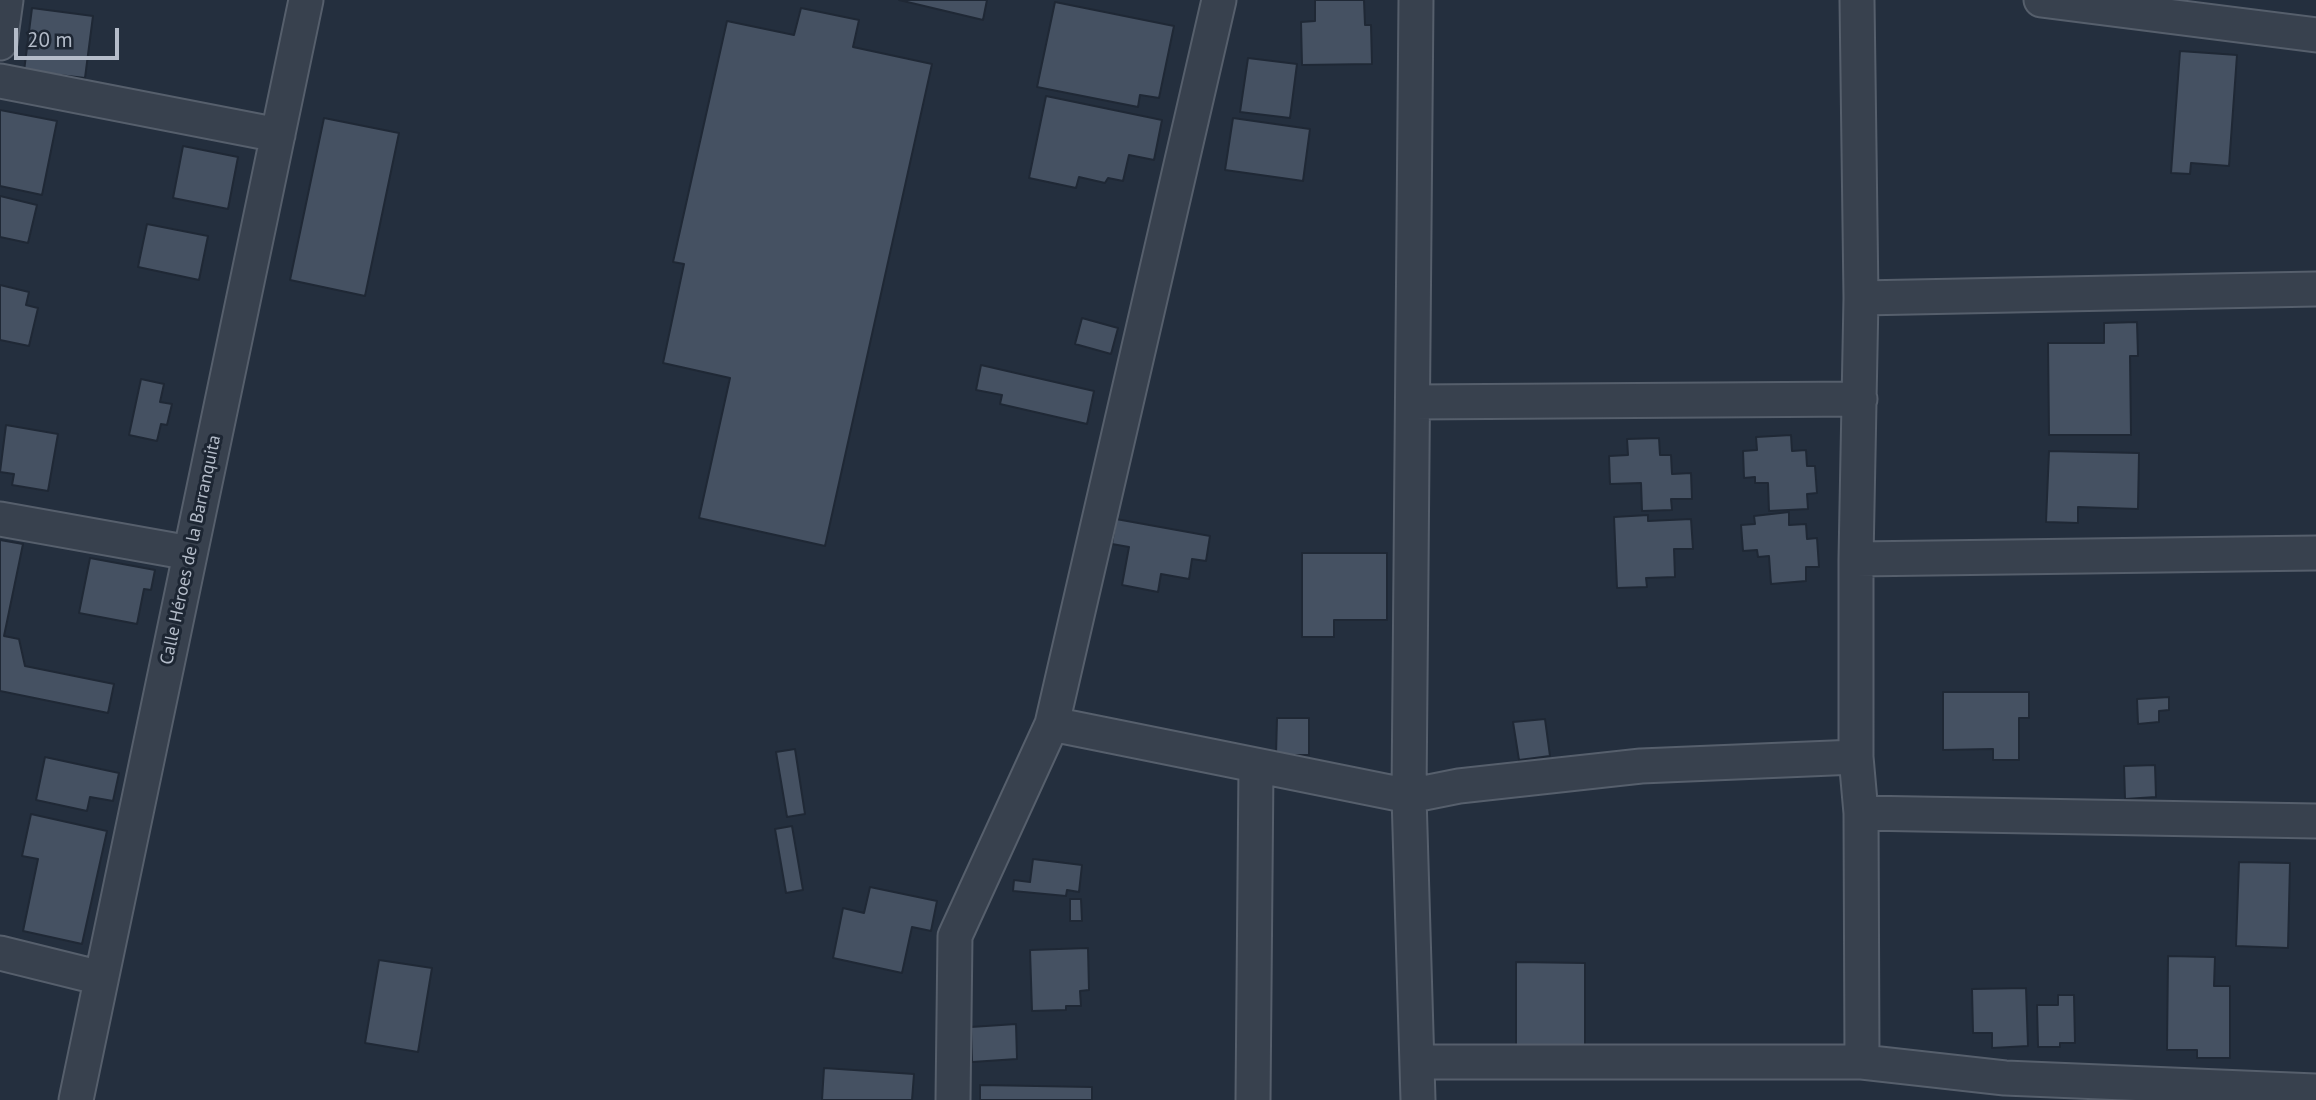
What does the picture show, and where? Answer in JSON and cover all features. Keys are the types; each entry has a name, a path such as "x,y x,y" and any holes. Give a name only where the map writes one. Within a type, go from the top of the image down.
{"street":[{"path":"0,43 6,0"},
{"name":"Calle Héroes de la Barranquita","path":"76,1100 306,0"},
{"path":"953,1100 955,936 1052,724 1219,0"},
{"path":"1416,0 1409,796 1418,1100"},
{"path":"1857,0 1861,298 1856,559 1856,757 1861,813 1862,1062"},
{"path":"2041,0 2316,35"},
{"path":"0,81 278,135"},
{"path":"1861,298 2316,289"},
{"path":"1413,402 1860,399"},
{"path":"0,519 190,553"},
{"path":"1856,559 2316,553"},
{"path":"1052,724 1409,796 1459,786 1641,766 1856,757"},
{"path":"1253,1100 1256,767"},
{"path":"1861,813 2316,821"},
{"path":"0,953 102,978"},
{"path":"1418,1062 1862,1062 2005,1089 2316,1091"}],"building":[{"path":"899,0 987,0 983,20"},
{"path":"1315,0 1364,0 1365,25 1371,25 1372,64 1302,65 1301,22 1315,21"},
{"path":"1055,2 1174,26 1159,98 1140,95 1138,107 1037,87"},
{"path":"32,8 93,16 85,78 24,71"},
{"path":"801,8 859,20 853,47 932,64 825,546 699,518 730,378 663,363 684,264 673,262 727,21 794,35"},
{"path":"2180,51 2237,55 2229,166 2191,163 2190,174 2171,173"},
{"path":"1248,58 1297,64 1290,118 1240,112"},
{"path":"1046,96 1162,120 1154,160 1129,155 1123,181 1108,178 1105,183 1079,177 1076,188 1029,178"},
{"path":"0,110 57,121 42,195 0,186"},
{"path":"324,118 399,133 365,296 290,280"},
{"path":"1233,118 1310,129 1303,181 1225,170"},
{"path":"183,146 238,157 228,209 173,198"},
{"path":"0,196 37,205 28,243 0,237"},
{"path":"147,224 208,236 199,280 138,267"},
{"path":"0,285 29,292 26,305 38,308 29,346 0,340"},
{"path":"1082,318 1118,328 1111,354 1075,344"},
{"path":"2137,322 2138,356 2130,356 2131,435 2049,435 2048,343 2104,343 2104,323"},
{"path":"981,365 1094,391 1087,424 1000,404 1002,395 976,390"},
{"path":"141,379 164,384 160,402 172,404 167,425 161,424 157,441 129,435"},
{"path":"6,425 58,434 48,491 12,485 14,474 0,472"},
{"path":"1791,435 1792,451 1806,450 1807,466 1815,466 1817,493 1807,494 1808,509 1769,511 1768,483 1755,483 1755,477 1744,478 1743,451 1757,450 1756,437"},
{"path":"1659,438 1660,455 1671,455 1672,474 1691,473 1692,499 1671,499 1672,510 1642,511 1641,483 1610,484 1609,456 1628,455 1627,439"},
{"path":"2049,451 2139,453 2138,509 2078,507 2078,523 2046,522"},
{"path":"1789,512 1789,525 1806,524 1807,539 1817,538 1819,567 1806,567 1806,581 1771,584 1769,556 1758,557 1757,550 1743,551 1741,525 1755,524 1754,516"},
{"path":"1648,515 1648,521 1691,519 1693,549 1674,549 1675,577 1646,578 1647,587 1617,588 1614,517"},
{"path":"1116,519 1210,536 1206,561 1192,559 1189,579 1161,574 1158,592 1122,585 1129,547 1112,544"},
{"path":"0,540 23,544 4,636 19,639 25,666 114,684 108,713 0,691"},
{"path":"1302,553 1387,553 1387,620 1334,620 1334,637 1302,637"},
{"path":"90,558 155,570 151,590 144,589 137,624 79,613"},
{"path":"1943,692 2029,692 2029,718 2019,718 2019,760 1993,760 1993,749 1943,750"},
{"path":"2169,697 2169,710 2159,711 2159,722 2138,724 2137,699"},
{"path":"1277,718 1309,718 1309,755 1276,755"},
{"path":"1545,719 1550,756 1519,760 1513,722"},
{"path":"795,749 805,814 787,817 776,752"},
{"path":"45,757 119,773 113,801 90,797 87,811 36,800"},
{"path":"2155,765 2156,797 2125,799 2124,766"},
{"path":"31,814 107,831 82,944 23,931 38,859 22,856"},
{"path":"792,826 803,890 786,893 775,829"},
{"path":"1033,859 1082,865 1079,892 1067,890 1066,896 1013,891 1014,880 1030,882"},
{"path":"2239,862 2290,863 2288,948 2236,946"},
{"path":"870,887 937,901 931,931 912,927 902,973 833,958 843,908 864,913"},
{"path":"1070,899 1081,899 1082,921 1070,921"},
{"path":"1088,948 1089,990 1080,991 1081,1006 1066,1006 1066,1010 1032,1011 1030,950"},
{"path":"2168,956 2215,957 2214,986 2230,986 2230,1058 2197,1058 2197,1050 2167,1050"},
{"path":"379,960 432,968 418,1052 365,1043"},
{"path":"1516,962 1585,963 1585,1048 1516,1047"},
{"path":"2026,988 2028,1046 1992,1048 1992,1033 1973,1033 1972,989"},
{"path":"2058,995 2074,995 2075,1043 2060,1043 2060,1047 2038,1047 2037,1005 2058,1005"},
{"path":"1016,1024 1017,1059 972,1062 971,1027"},
{"path":"824,1068 914,1074 912,1100 822,1100"},
{"path":"980,1085 1092,1087 1092,1100 980,1100"}]}
